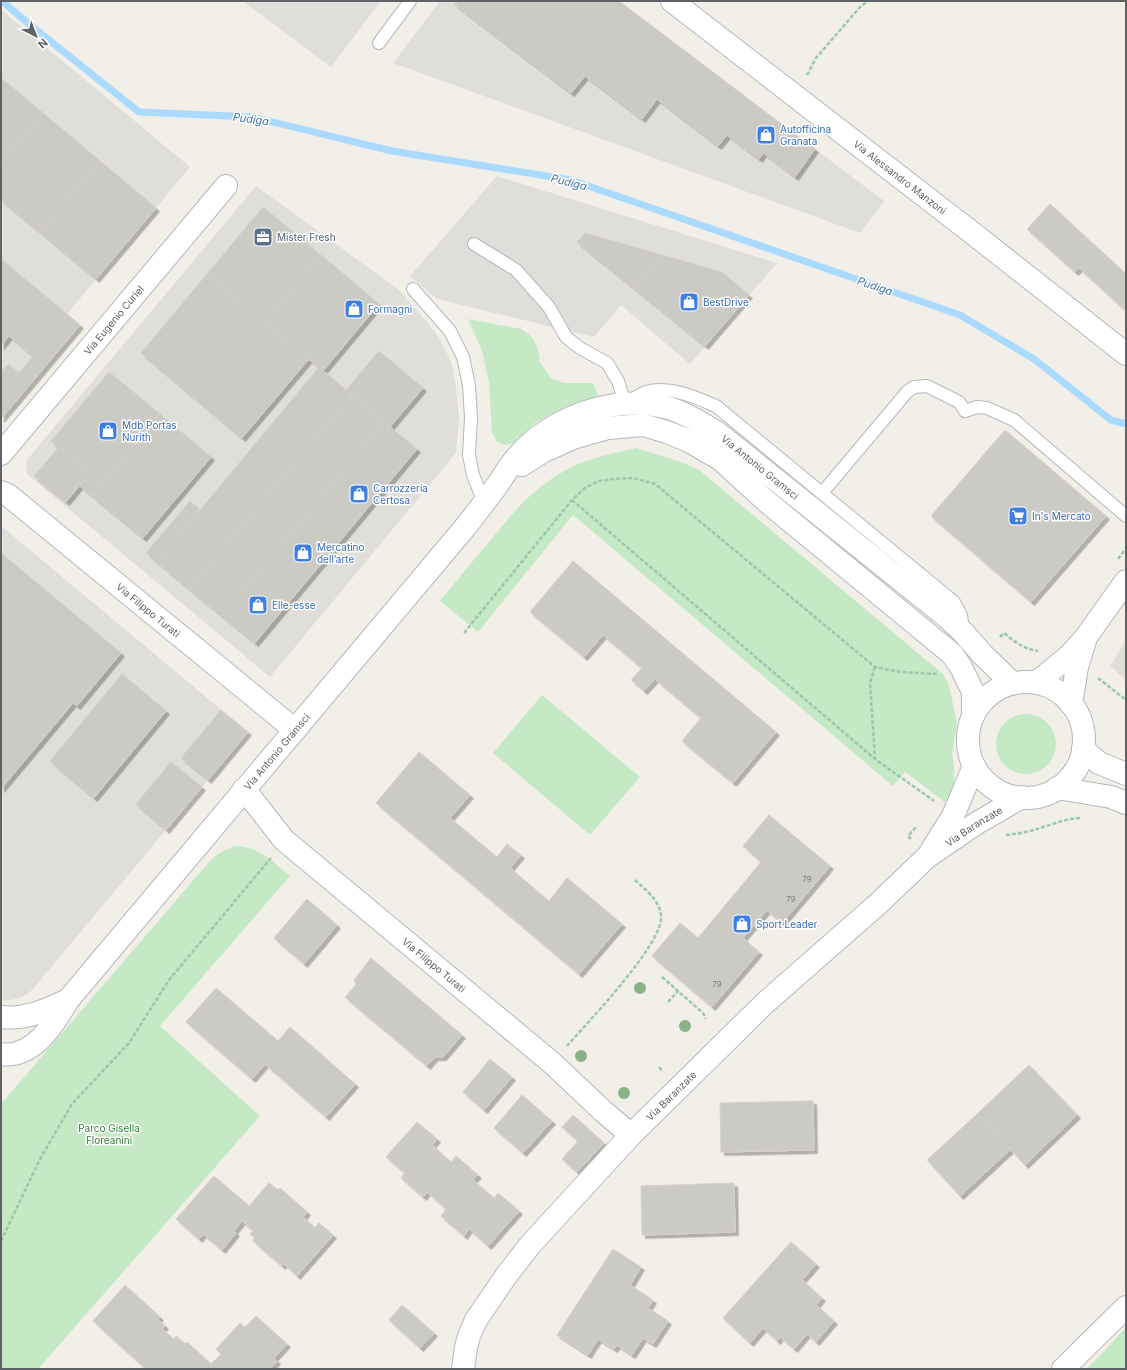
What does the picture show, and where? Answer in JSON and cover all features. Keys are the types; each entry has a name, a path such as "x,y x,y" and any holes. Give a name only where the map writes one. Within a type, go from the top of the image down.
{"street":[{"name":"Via Alessandro Manzoni","path":"672,1 976,235 1126,354"},
{"name":"Via Eugenio Curiel","path":"1,454 226,186"},
{"name":"Via Antonio Gramsci","path":"1,1054 7,1055 22,1052 38,1041 57,1020 68,1000 244,789 411,593 484,503 517,457 540,435 575,416 606,406 639,403 666,407 700,422 719,434 963,632 982,654 1012,683"},
{"name":"Via Antonio Gramsci","path":"484,503 520,467 544,451 573,438 608,428 643,425 667,432 689,441 720,459 766,501 952,654 961,667 973,692 973,716"},
{"name":"Via Filippo Turati","path":"1,492 8,495 294,730"},
{"path":"1036,683 1069,656 1086,637 1126,581"},
{"path":"1072,704 1077,667 1086,637"},
{"path":"1012,683 1036,683 1049,687 1062,694 1072,704 1079,718 1083,734 1083,750 1078,764 1069,778 1057,788 1046,794 1034,797 1022,797 1002,793 986,782 974,766 969,750 968,733 973,716 982,701 996,690 1012,683"},
{"path":"1083,750 1099,763 1126,774"},
{"name":"Via Baranzate","path":"927,857 953,816 974,766"},
{"path":"1057,788 1111,797 1126,803"},
{"name":"Via Filippo Turati","path":"244,789 284,840 552,1063 631,1135"},
{"name":"Via Baranzate","path":"463,1369 466,1347 473,1326 481,1311 506,1276 530,1245 631,1135 764,1004 927,857 977,823 1022,797"},
{"name":"Via Antonio Gramsci","path":"1,1017 11,1018 32,1016 68,1000"},
{"path":"1062,1369 1126,1307"}],"lane":[{"path":"379,43 410,1"},
{"path":"474,244 516,270 549,307 566,336 580,348 606,363 618,381 625,404 636,396 647,392 668,390 701,399 716,406 954,602 961,615 963,632"},
{"path":"413,289 450,330 463,358 469,385 471,418 469,455 473,475 484,503"},
{"path":"822,493 907,392 914,387 927,386 959,402 965,411 977,407 987,408 1014,420 1126,516"}],"path":[{"path":"795,97 816,58 868,1"},
{"path":"464,633 572,500 585,488 599,481 634,478 655,484 875,667 901,672 944,675"},
{"path":"572,500 875,759 937,803"},
{"path":"1117,560 1126,548"},
{"path":"1004,633 1016,643 1027,649 1037,651 1044,650"},
{"path":"875,667 870,683 875,759"},
{"path":"1096,677 1126,700"},
{"path":"1004,836 1037,829 1075,818 1082,818"},
{"path":"908,836 920,822"},
{"path":"1,1241 40,1159 72,1104 129,1043 169,980 270,860 284,840"},
{"path":"552,1063 632,972 660,929 662,918 659,905 635,880"},
{"path":"662,977 703,1012 706,1020"},
{"path":"668,1002 678,991"}],"shaded area":[{"path":"243,1 381,1 331,67"},
{"path":"440,1 619,1 884,201 860,233 393,63"},
{"path":"1,10 190,167 67,314 80,325 1,419"},
{"path":"497,176 777,263 690,364 621,305 594,337 437,299 410,276"},
{"path":"256,186 399,290 427,322 439,338 451,361 456,387 459,418 456,453 270,677 27,474 26,461"},
{"path":"1,526 248,732 32,990 21,998 4,1001 1,999"},
{"path":"1126,640 1126,680 1110,666"}],"green space":[{"path":"468,319 521,329 532,337 538,349 540,362 551,378 564,383 593,383 599,398 569,406 535,423 514,444 504,445 497,442 492,432 489,382 482,351"},
{"path":"636,448 698,469 944,675 949,686 957,723 952,754 954,766 954,786 945,802 905,772 893,786 573,515 478,632 440,601 513,513 540,487 578,464"},
{"path":"542,695 640,777 590,835 493,753"},
{"path":"1026,714 1042,719 1047,723 1051,728 1056,744 1051,760 1047,765 1042,769 1026,774 1010,769 1005,765 1001,760 996,744 1001,728 1005,723 1010,719"},
{"name":"Parco Gisella Floreanini","path":"236,846 259,852 290,876 160,1026 260,1116 38,1369 1,1369 1,1104 209,862 221,852"},
{"path":"1126,1328 1126,1369 1087,1369"}],"building":[{"path":"457,1 619,1 784,126 759,159 727,135 718,146 657,99 642,119 585,76 571,93 454,4"},
{"path":"1,78 43,113 1,164"},
{"path":"43,113 100,161 40,232 1,200 1,164"},
{"path":"784,126 815,149 795,177 764,153"},
{"path":"100,161 156,208 96,279 40,232"},
{"path":"1050,204 1126,274 1126,311 1079,268 1075,272 1027,229"},
{"path":"263,207 321,255 265,323 207,274"},
{"path":"585,233 663,255 635,289 577,242"},
{"path":"321,255 379,304 323,371 265,323"},
{"path":"663,255 722,272 749,295 705,346 635,289"},
{"path":"1,259 80,325 1,419 1,372 8,364 19,373 33,356 9,336 1,346"},
{"path":"207,274 309,359 242,438 141,353"},
{"path":"379,351 423,388 390,427 346,390"},
{"path":"319,367 352,395 189,589 157,562"},
{"path":"109,372 160,414 92,496 80,486 90,473 51,441"},
{"path":"352,395 384,422 222,616 189,589"},
{"path":"160,414 211,457 143,538 92,496"},
{"path":"384,422 417,449 255,643 222,616"},
{"name":"In's Mercato","path":"1005,430 1106,516 1031,602 931,516"},
{"path":"59,447 90,473 66,502 34,476"},
{"path":"190,501 200,510 157,562 146,553"},
{"path":"1,553 121,653 77,706 73,703 1,789"},
{"path":"573,561 776,732 733,783 682,741 701,718 655,679 644,691 631,680 642,668 603,635 584,657 530,612"},
{"path":"122,674 166,711 94,798 50,761"},
{"path":"221,710 248,732 208,780 181,758"},
{"path":"419,752 470,795 450,818 497,857 507,844 521,855 510,868 549,901 567,878 622,924 579,974 376,803"},
{"path":"171,762 202,787 166,830 136,804"},
{"path":"769,815 830,866 782,923 767,910 743,938 759,952 712,1007 652,956 680,923 698,938 761,862 743,846"},
{"path":"307,899 337,925 304,964 274,938"},
{"path":"371,958 462,1035 443,1057 435,1057 427,1066 345,997 356,985 354,980"},
{"path":"216,988 278,1041 290,1027 355,1084 326,1117 265,1064 252,1079 186,1022"},
{"path":"490,1059 512,1077 484,1110 463,1092"},
{"path":"1029,1065 1077,1115 1025,1165 977,1114"},
{"path":"522,1095 552,1121 523,1153 494,1128"},
{"path":"813,1101 814,1150 721,1152 720,1103"},
{"path":"977,1114 1011,1149 960,1196 927,1160"},
{"path":"573,1115 604,1143 577,1172 562,1159 578,1141 562,1127"},
{"path":"417,1122 437,1139 432,1145 451,1162 456,1156 478,1175 473,1180 494,1198 498,1193 519,1211 488,1246 469,1229 464,1236 441,1216 446,1209 427,1192 423,1197 401,1178 405,1173 386,1157"},
{"path":"214,1176 249,1206 269,1183 278,1190 280,1188 307,1212 303,1217 315,1228 319,1223 333,1235 297,1276 284,1264 282,1266 253,1241 255,1238 250,1234 253,1231 242,1221 234,1231 236,1233 222,1250 203,1234 199,1239 176,1219"},
{"path":"734,1183 735,1232 642,1235 641,1186"},
{"path":"791,1242 816,1264 802,1280 822,1298 816,1305 834,1321 816,1342 807,1334 794,1349 780,1337 777,1341 763,1328 750,1343 723,1318"},
{"path":"613,1249 641,1267 630,1285 653,1300 648,1308 668,1321 653,1344 643,1338 632,1355 617,1345 614,1349 598,1339 588,1355 557,1335"},
{"path":"125,1285 160,1317 158,1319 165,1326 162,1329 174,1339 176,1336 185,1344 187,1342 211,1364 221,1354 216,1349 240,1323 245,1327 256,1316 287,1344 274,1358 277,1361 270,1369 146,1369 93,1321"},
{"path":"402,1305 434,1333 420,1348 389,1320"}],"waterway":[{"name":"Pudiga","path":"2,1 139,112 252,117 392,151 571,180 960,315 1034,359 1111,420 1126,424"}],"place":[{"name":"Autofficina Granata","path":"766,135"},
{"name":"Mister Fresh","path":"263,237"},
{"name":"BestDrive","path":"689,302"},
{"name":"Formagni","path":"354,309"},
{"name":"Mdb Portas Nurith","path":"108,431"},
{"name":"Carrozzeria Certosa","path":"359,494"},
{"name":"In's Mercato","path":"1018,516"},
{"name":"Mercatino dell’arte","path":"303,553"},
{"name":"Elle-esse","path":"258,605"},
{"name":"Sport Leader","path":"742,924"}]}
